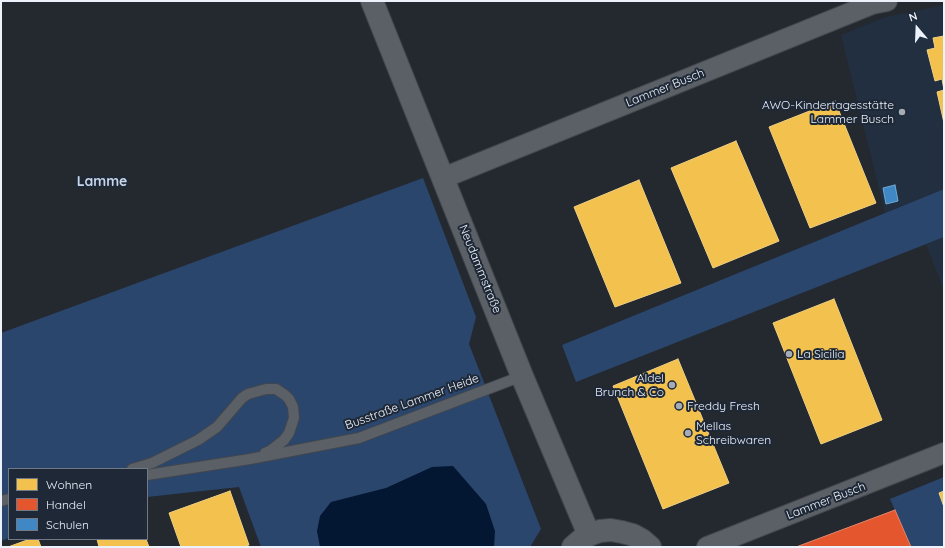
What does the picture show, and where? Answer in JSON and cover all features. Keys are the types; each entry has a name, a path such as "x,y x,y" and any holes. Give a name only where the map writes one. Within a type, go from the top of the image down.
{"main road":[{"name":"Neudammstraße","path":"372,1 522,376 581,541 600,531 611,530 622,532 638,538 650,547"}],"street":[{"name":"Lammer Busch","path":"443,178 872,4 887,1"},
{"name":"Lammer Busch","path":"707,547 944,453"}],"lane":[{"name":"Busstraße Lammer Heide","path":"148,474 250,459 359,438 522,376"},
{"path":"135,468 152,463 198,440 217,427 242,398 248,394 266,389 276,389 285,395 293,407 294,418 291,428 284,440 270,451 250,459"}],"shaded area":[{"name":"AWO-Kindertagesstätte Lammer Busch","path":"944,5 944,189 885,213 841,35 886,17"},
{"path":"423,178 476,317 469,344 541,529 530,547 261,547 239,487 148,497 148,468 8,468 8,538 1,541 1,333"},
{"path":"944,189 944,237 576,382 562,345"},
{"path":"944,237 944,290 926,244"},
{"path":"453,466 486,504 495,531 494,547 320,547 317,531 320,516 331,502 386,488 432,467"},
{"path":"944,477 944,547 911,547 890,499"}],"building: Wohnen":[{"path":"944,36 944,90 942,79 935,81 927,50 935,48 933,38"},
{"path":"944,90 944,123 937,92"},
{"path":"835,101 876,203 810,228 769,127"},
{"path":"736,141 779,241 713,268 671,168"},
{"path":"639,180 681,283 615,307 574,207"},
{"path":"834,299 882,420 821,444 773,323"},
{"path":"678,359 729,483 663,509 613,386"},
{"path":"230,491 249,545 243,547 181,547 169,513"},
{"path":"944,491 944,507 939,493"},
{"path":"27,540 38,540 41,547 8,547"},
{"path":"97,540 146,540 149,547 99,547"}],"building: Handel":[{"path":"895,510 911,547 796,547"}],"building: Schulen":[{"path":"895,185 898,201 886,204 883,188"}],"place":[{"name":"AWO-Kindertagesstätte Lammer Busch","path":"902,112"},
{"name":"La Sicilia","path":"789,354"},
{"name":"Aldel Brunch & Co","path":"672,385"},
{"name":"Freddy Fresh","path":"679,406"},
{"name":"Mellas Schreibwaren","path":"688,433"}],"district":[{"name":"Lamme","path":"102,182"}]}
